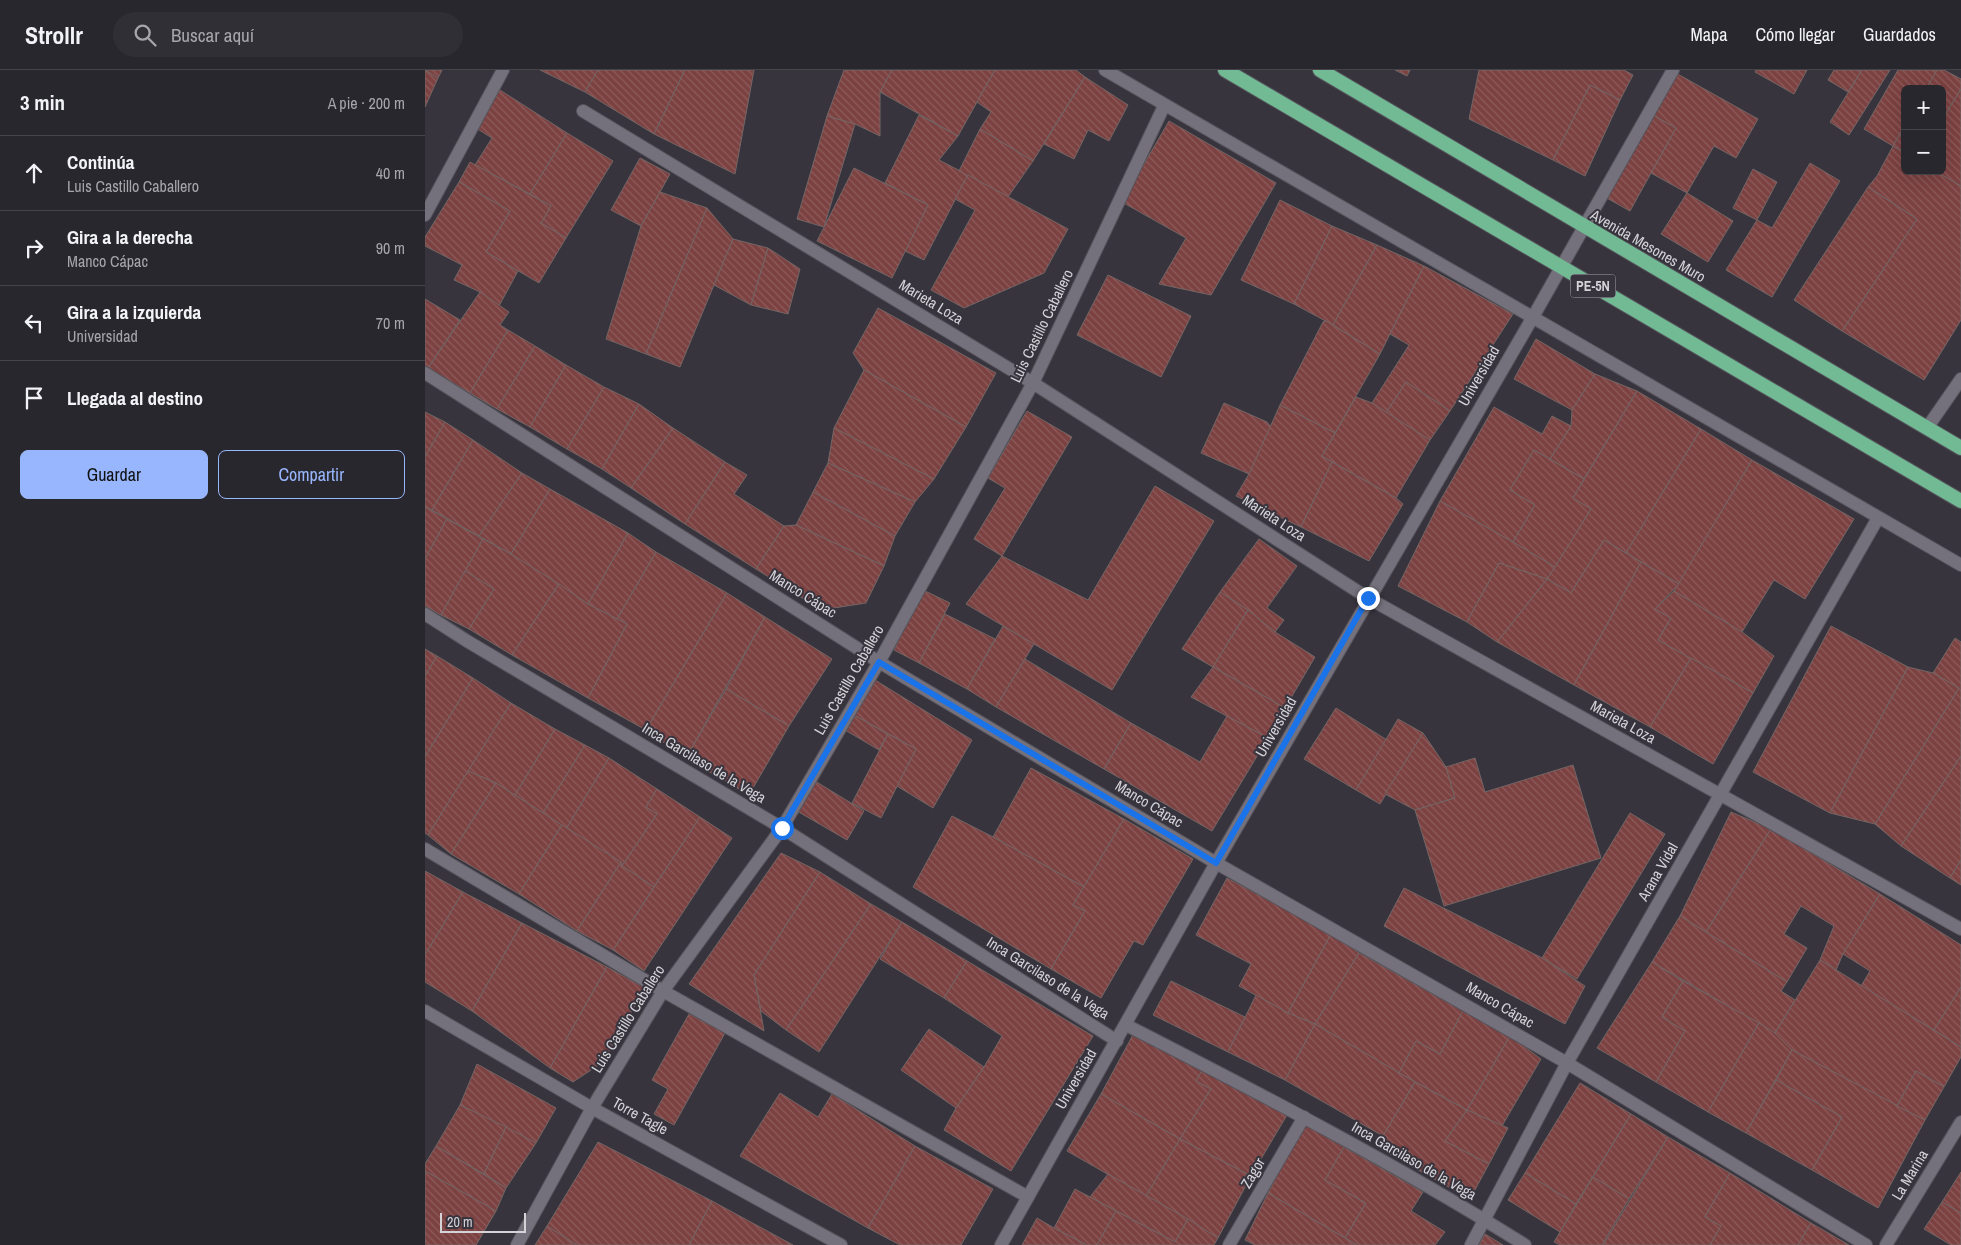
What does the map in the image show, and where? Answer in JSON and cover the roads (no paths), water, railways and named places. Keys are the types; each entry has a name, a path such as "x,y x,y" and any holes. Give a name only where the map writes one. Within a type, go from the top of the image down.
{"highway":[{"name":"PE-5N","path":"1225,70 1961,501"},
{"name":"Avenida Mesones Muro","path":"1320,70 1961,448"}],"street":[{"path":"425,215 503,70"},
{"path":"1105,70 1961,565"},
{"name":"Universidad","path":"1001,1245 1216,863 1368,598 1533,317 1673,70"},
{"name":"Luis Castillo Caballero","path":"517,1245 592,1108 663,991 782,828 879,662 1033,383 1165,106"},
{"name":"Marieta Loza","path":"583,111 1033,383 1368,598 1961,929"},
{"name":"Manco Cápac","path":"425,373 879,662 1216,863 1567,1063 1866,1245"},
{"path":"1927,428 1961,379"},
{"name":"Arana Vidal","path":"1471,1245 1486,1220 1567,1063 1877,518"},
{"name":"Inca Garcilaso de la Vega","path":"425,614 467,641 782,828 1117,1041"},
{"path":"425,850 663,991 1028,1197"},
{"name":"Torre Tagle","path":"425,1011 592,1108 841,1245"},
{"name":"Inca Garcilaso de la Vega","path":"1126,1025 1304,1117 1486,1220 1525,1245"},
{"name":"Zagor","path":"1229,1245 1304,1117"},
{"name":"La Marina","path":"1886,1245 1961,1122"}]}
